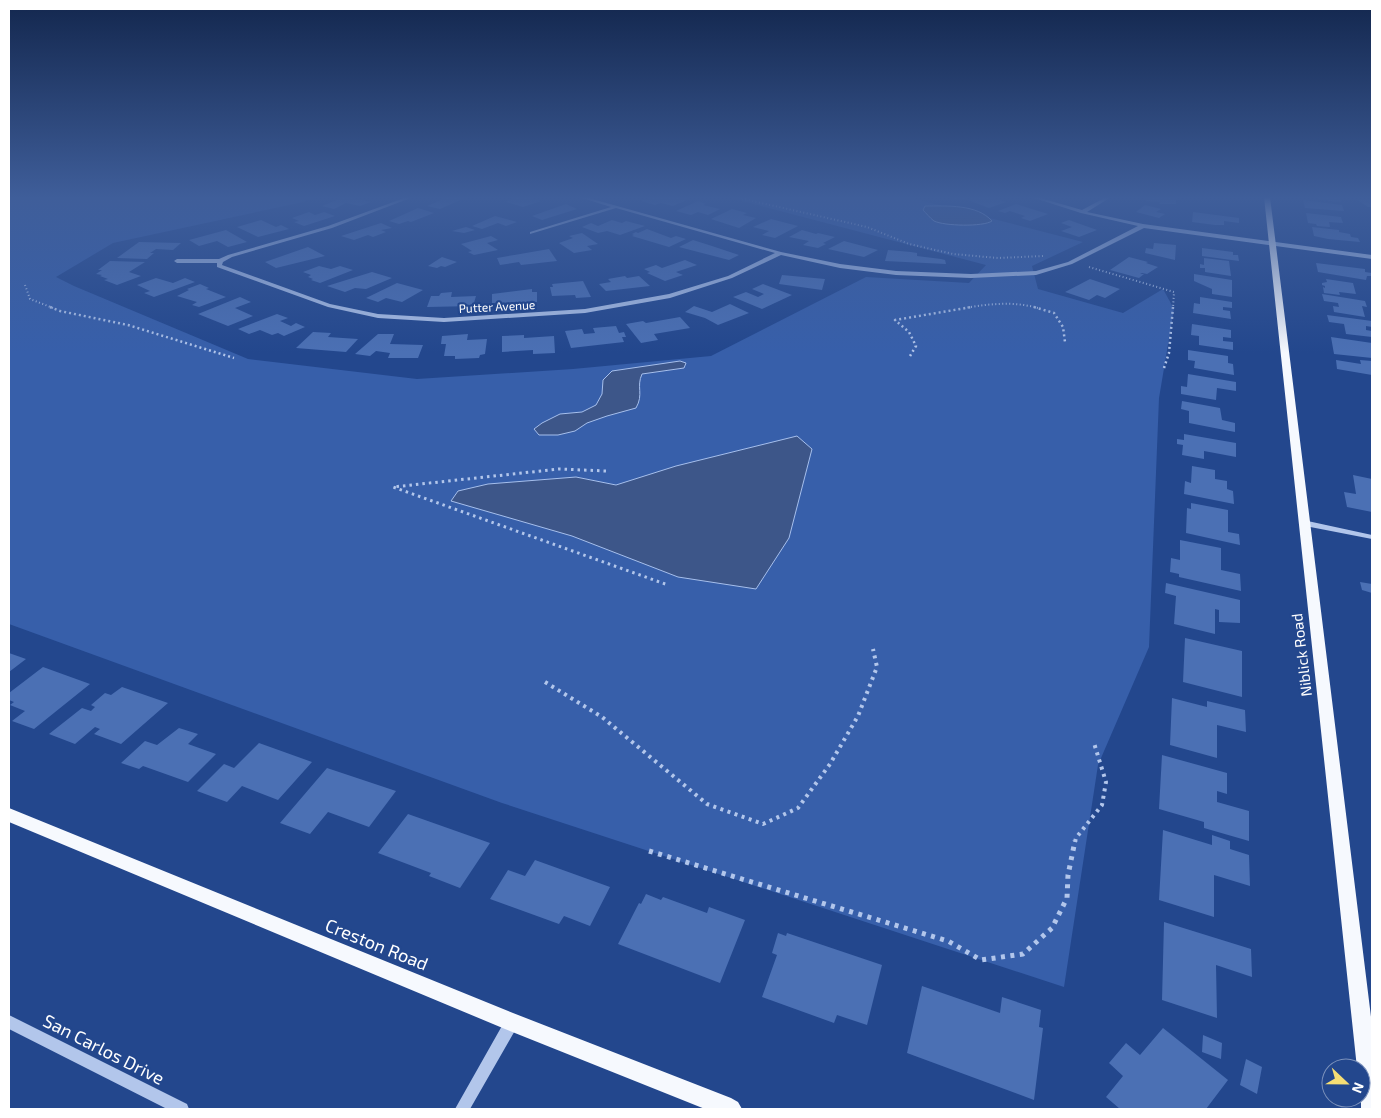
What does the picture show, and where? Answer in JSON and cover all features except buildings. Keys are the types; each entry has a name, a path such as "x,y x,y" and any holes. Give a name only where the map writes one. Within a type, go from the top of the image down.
{"main road":[{"name":"Niblick Road","path":"1272,249 1372,1109"},
{"name":"Creston Road","path":"9,815 512,1022 731,1109"}],"street":[{"path":"177,261 220,261 254,249"},
{"path":"767,249 840,266 878,271 971,276 1013,275 1052,269 1070,263 1097,249"},
{"path":"1311,249 1372,257"},
{"name":"Putter Avenue","path":"220,261 219,266 328,305 378,316 444,320 585,311 670,296 730,277 780,253"},
{"path":"1303,523 1372,537"},
{"name":"San Carlos Drive","path":"9,1022 182,1109"},
{"path":"462,1109 512,1022"}],"path":[{"path":"930,249 952,256 1015,259 1047,256"},
{"path":"1084,266 1174,292 1169,353 1164,368"},
{"path":"25,285 30,299 60,311 128,326 234,358"},
{"path":"910,356 916,346 909,332 895,320 988,304 1021,303 1054,313 1063,327 1065,342"},
{"path":"606,471 559,469 393,487 423,500 668,585"},
{"path":"546,682 602,717 707,804 763,824 798,808 830,764 858,716 877,667 873,649"},
{"path":"649,851 948,940 981,960 1023,954 1052,928 1067,898 1068,875 1076,838 1102,805 1106,782 1094,743"}],"shaded area":[{"path":"9,249 103,249 56,277 248,359 417,379 573,369 711,356 866,277 969,283 986,265 926,249 1068,249 1032,266 1038,289 1123,313 1163,289 1174,309 1159,398 1149,647 1098,765 1064,987 502,803 9,624"},
{"path":"680,361 686,363 684,368 642,374 636,408 607,416 587,423 575,431 558,435 539,435 534,429 560,414 582,412 596,405 602,394 603,380 612,371"},
{"path":"797,436 812,449 789,538 756,589 678,577 572,536 451,501 458,491 488,484 576,477 616,485 676,466"}]}
